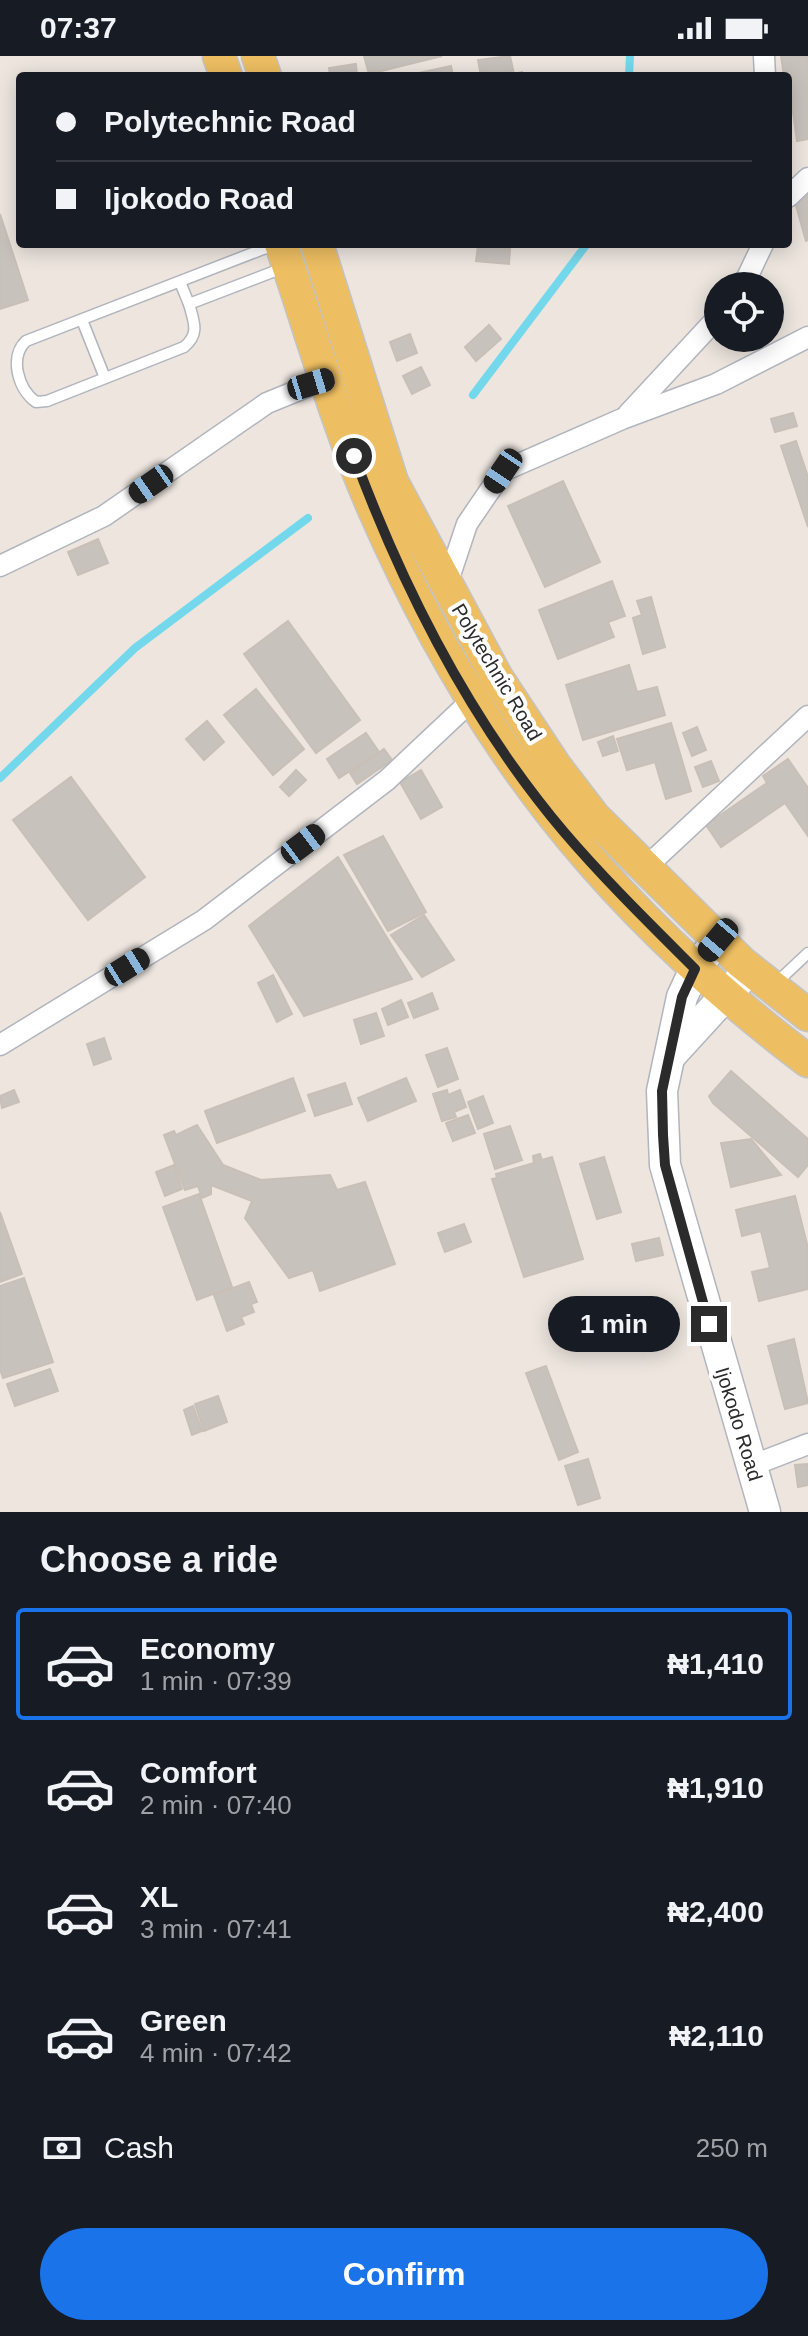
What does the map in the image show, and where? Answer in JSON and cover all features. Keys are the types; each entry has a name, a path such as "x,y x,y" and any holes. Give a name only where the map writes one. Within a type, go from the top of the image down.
{"main road":[{"name":"Polytechnic Road","path":"318,248 392,482 497,678 555,766 594,817 760,979 808,1015"},
{"name":"Polytechnic Road","path":"282,251 372,505 439,646 471,701 563,831 695,969 808,1061"},
{"name":"Ijokodo Road","path":"718,940 695,969 682,997 662,1091 665,1165 765,1512"},
{"path":"671,1055 726,997 760,979"}],"street":[{"path":"792,193 808,178"},
{"path":"750,272 761,248"},
{"path":"622,419 704,333"},
{"path":"446,587 467,524 503,471 622,419 716,384 808,337"},
{"path":"0,566 104,516 267,403 326,379"},
{"path":"0,1045 204,920 387,780 471,701"},
{"path":"644,869 808,716"},
{"path":"751,1466 808,1444"}],"lane":[{"path":"180,282 196,330 192,340 184,347 47,401 36,402 28,396 15,360 16,350 26,341 180,282 282,251"},
{"path":"189,304 282,251"},
{"path":"82,320 105,378"},
{"path":"760,979 808,953"}],"building":[{"path":"364,56 442,56 377,72 368,72"},
{"path":"510,56 514,72 480,72 478,60"},
{"path":"781,56 808,56 808,139 797,141 792,72 783,72"},
{"path":"356,64 357,72 330,72 329,68"},
{"path":"451,66 452,72 423,72"},
{"path":"808,190 808,240 806,241 793,195"},
{"path":"0,214 28,300 0,309"},
{"path":"478,248 510,249 509,264 476,261"},
{"path":"489,325 501,339 476,361 465,347"},
{"path":"410,334 417,353 397,361 390,342"},
{"path":"421,367 430,385 412,394 403,376"},
{"path":"793,413 797,426 775,432 771,419"},
{"path":"796,441 808,477 808,527 781,446"},
{"path":"563,481 600,562 545,587 508,506"},
{"path":"98,539 108,563 78,575 68,552"},
{"path":"612,581 625,616 608,622 614,637 558,659 539,610"},
{"path":"651,597 665,647 643,654 633,618 642,615 637,601"},
{"path":"288,621 360,720 316,753 244,654"},
{"path":"629,665 637,692 657,687 665,715 583,740 566,685"},
{"path":"256,689 304,749 273,775 224,715"},
{"path":"207,721 224,742 204,760 186,739"},
{"path":"671,723 691,791 666,799 655,762 627,770 617,739"},
{"path":"697,727 706,750 692,756 683,733"},
{"path":"366,733 379,752 339,778 327,759"},
{"path":"613,736 618,751 603,756 598,742"},
{"path":"384,749 392,760 357,784 350,773"},
{"path":"788,759 808,788 808,836 785,803 721,847 706,825 767,783 763,776"},
{"path":"711,761 719,781 703,787 695,767"},
{"path":"296,770 306,780 289,796 280,787"},
{"path":"421,770 442,807 421,819 400,782"},
{"path":"71,777 145,877 88,920 13,820"},
{"path":"383,836 426,912 388,931 344,855"},
{"path":"338,857 412,979 304,1016 249,926"},
{"path":"424,915 454,960 422,977 391,935"},
{"path":"273,975 292,1014 277,1022 258,983"},
{"path":"432,993 438,1009 414,1018 408,1003"},
{"path":"401,1000 408,1017 388,1025 382,1009"},
{"path":"376,1013 384,1036 361,1044 354,1020"},
{"path":"104,1038 111,1059 94,1065 87,1044"},
{"path":"447,1048 458,1079 438,1087 426,1055"},
{"path":"731,1071 808,1139 808,1165 798,1177 713,1103 709,1096"},
{"path":"293,1078 305,1111 217,1143 205,1111"},
{"path":"406,1078 416,1101 368,1121 358,1098"},
{"path":"345,1083 352,1104 315,1116 308,1095"},
{"path":"14,1090 19,1102 2,1108 0,1096"},
{"path":"447,1090 448,1095 460,1090 466,1107 454,1112 456,1117 442,1121 433,1094"},
{"path":"483,1096 493,1123 478,1129 468,1102"},
{"path":"468,1115 475,1133 453,1141 446,1123"},
{"path":"197,1125 223,1165 261,1180 330,1175 337,1190 365,1182 395,1264 320,1291 313,1270 289,1278 245,1218 252,1201 211,1185 211,1194 202,1198 198,1186 185,1190 164,1135 174,1131 176,1135"},
{"path":"510,1126 522,1160 495,1169 484,1134"},
{"path":"751,1139 781,1175 731,1187 721,1143"},
{"path":"540,1154 542,1160 552,1157 583,1259 524,1277 492,1179 497,1178 496,1174 534,1163 533,1156"},
{"path":"604,1157 621,1212 597,1219 580,1164"},
{"path":"174,1165 182,1189 165,1196 156,1172"},
{"path":"199,1194 232,1287 197,1300 163,1207"},
{"path":"795,1196 808,1248 808,1289 759,1301 752,1272 770,1268 761,1231 742,1236 736,1210"},
{"path":"0,1212 22,1274 0,1282"},
{"path":"464,1224 471,1242 445,1252 438,1233"},
{"path":"659,1238 663,1255 636,1261 632,1244"},
{"path":"24,1278 53,1362 3,1378 0,1369 0,1286"},
{"path":"249,1282 257,1302 251,1304 254,1312 241,1317 244,1324 227,1331 214,1295"},
{"path":"794,1339 808,1403 785,1409 768,1346"},
{"path":"546,1366 578,1452 559,1460 526,1373"},
{"path":"50,1369 58,1391 15,1406 7,1384"},
{"path":"218,1396 227,1422 204,1431 195,1404"},
{"path":"193,1406 202,1431 192,1435 184,1410"},
{"path":"588,1459 600,1498 578,1505 565,1466"},
{"path":"808,1464 808,1485 798,1487 795,1465"}],"waterway":[{"path":"629,72 630,56"},
{"path":"473,395 584,248"},
{"path":"0,778 135,648 308,518"}],"route":[{"path":"354,456 372,505 439,646 481,717 563,831 695,969 682,997 662,1091 663,1135 665,1165 709,1324"}]}
